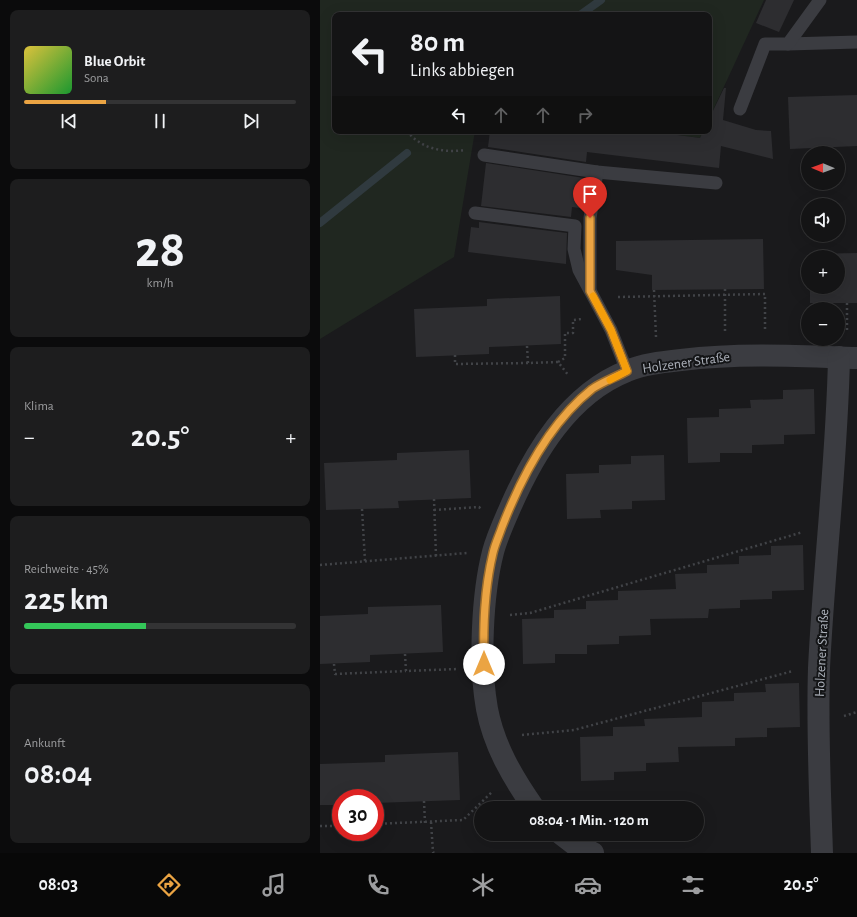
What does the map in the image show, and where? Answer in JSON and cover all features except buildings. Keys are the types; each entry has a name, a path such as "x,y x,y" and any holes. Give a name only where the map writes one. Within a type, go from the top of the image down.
{"street":[{"name":"Holzener Straße","path":"529,801 514,780 495,738 487,710 484,680 484,618 486,586 493,551 519,488 540,451 561,420 593,389 627,371 658,363 727,355 848,351 836,441 828,529 819,669 818,720 822,853"},
{"path":"570,841 593,853"}],"lane":[{"path":"788,44 820,0"},
{"path":"740,109 765,44 857,42"},
{"path":"484,155 597,172 716,183"},
{"path":"592,294 590,218 597,172"},
{"path":"475,213 575,226 574,249 579,270 604,318 622,356 627,371"}],"path":[{"path":"411,134 428,147 451,152 478,148 484,155"},
{"path":"725,289 725,325"},
{"path":"654,290 656,333"},
{"path":"592,294 654,296 765,294 765,335"},
{"path":"846,303 848,351"},
{"path":"455,355 455,364 558,362 565,358 565,333 573,333 573,320 604,318"},
{"path":"527,346 528,363"},
{"path":"558,362 572,378"},
{"path":"434,499 436,556"},
{"path":"434,510 479,507 485,512"},
{"path":"362,509 365,561"},
{"path":"484,618 530,613 795,533 828,529"},
{"path":"320,565 493,551"},
{"path":"406,654 406,671"},
{"path":"334,664 335,674 461,668"},
{"path":"495,738 574,730 789,672 819,669"},
{"path":"384,824 463,820 496,788"},
{"path":"424,801 425,823"},
{"path":"431,822 434,853"},
{"path":"320,826 332,826"}],"shaded area":[{"path":"320,0 764,0 712,113 712,12 332,12 332,134 474,134 454,257 320,339"},
{"path":"670,134 702,134 700,138"}],"waterway":[{"path":"584,12 601,0"},
{"path":"320,223 407,153"}],"slow traffic":[{"path":"593,296 611,330 627,371 610,380"}],"route":[{"path":"484,664 486,586 493,551 519,488 540,451 561,420 593,389 627,371 611,330 590,291 590,218"}]}
